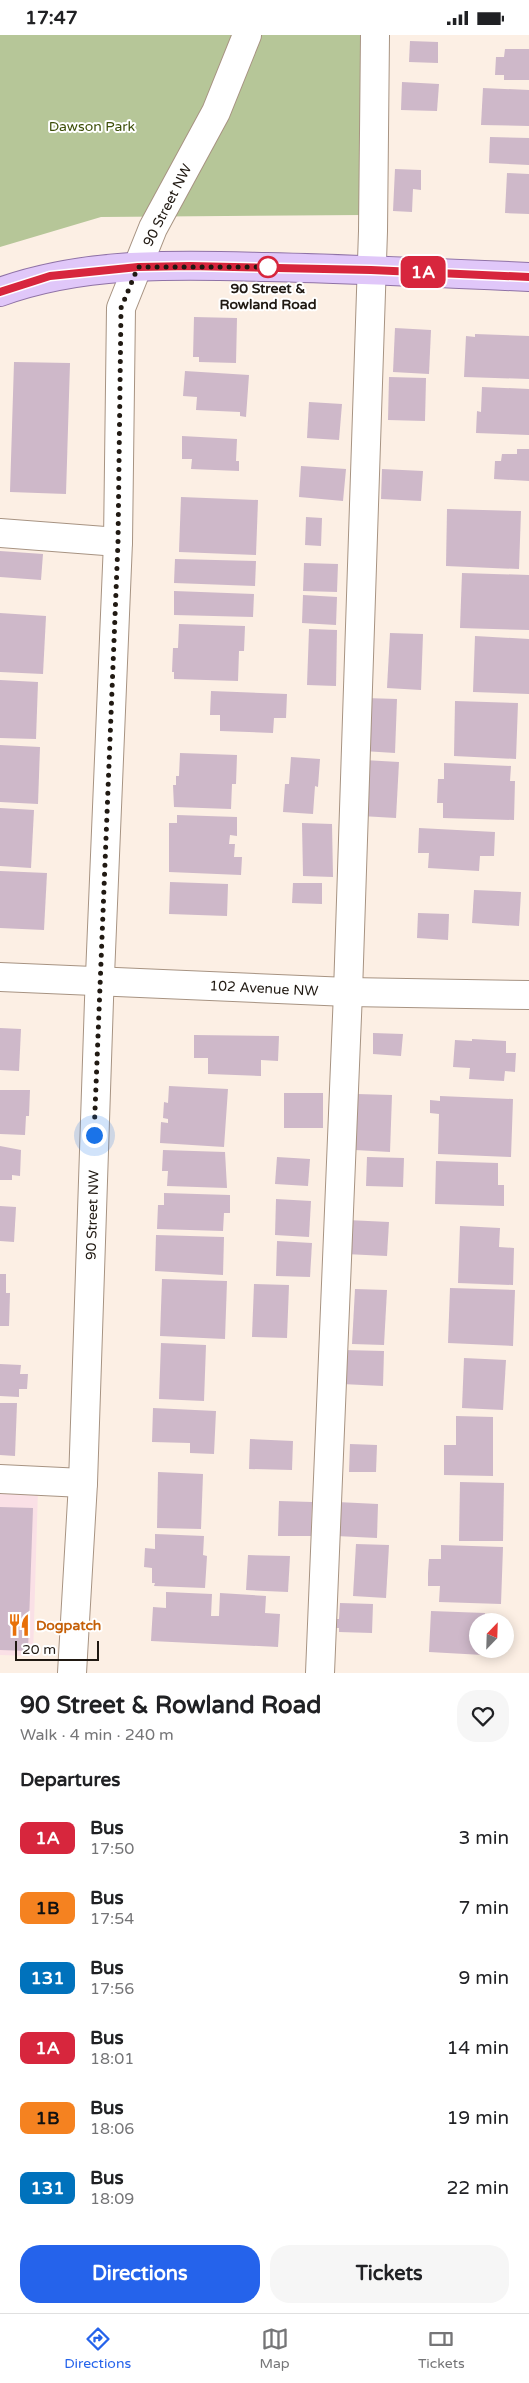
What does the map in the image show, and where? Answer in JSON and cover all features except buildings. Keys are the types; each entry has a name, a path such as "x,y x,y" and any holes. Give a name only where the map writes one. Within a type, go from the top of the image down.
{"main road":[{"path":"0,292 50,276 138,267 190,266 371,270 529,277"}],"street":[{"name":"90 Street NW","path":"72,1673 82,1483 118,542 121,308 153,227 216,112 247,35"},
{"path":"320,1673 348,992 371,270 375,35"},
{"path":"0,533 118,542"},
{"name":"102 Avenue NW","path":"0,977 348,992 529,995"},
{"path":"0,1479 82,1483"}],"shaded area":[{"path":"0,1486 38,1488 33,1656 0,1655"}],"green space":[{"name":"Dawson Park","path":"0,35 366,35 362,215 101,217 0,247"}],"bus line":[{"name":"1A","path":"0,292 50,276 85,270 138,267 190,266 371,270 529,277"}],"place":[{"name":"90 Street & Rowland Road","path":"268,267"},
{"name":"Dogpatch","path":"19,1625"}],"route":[{"path":"94,1135 118,542 121,308 138,267 268,267"}]}
